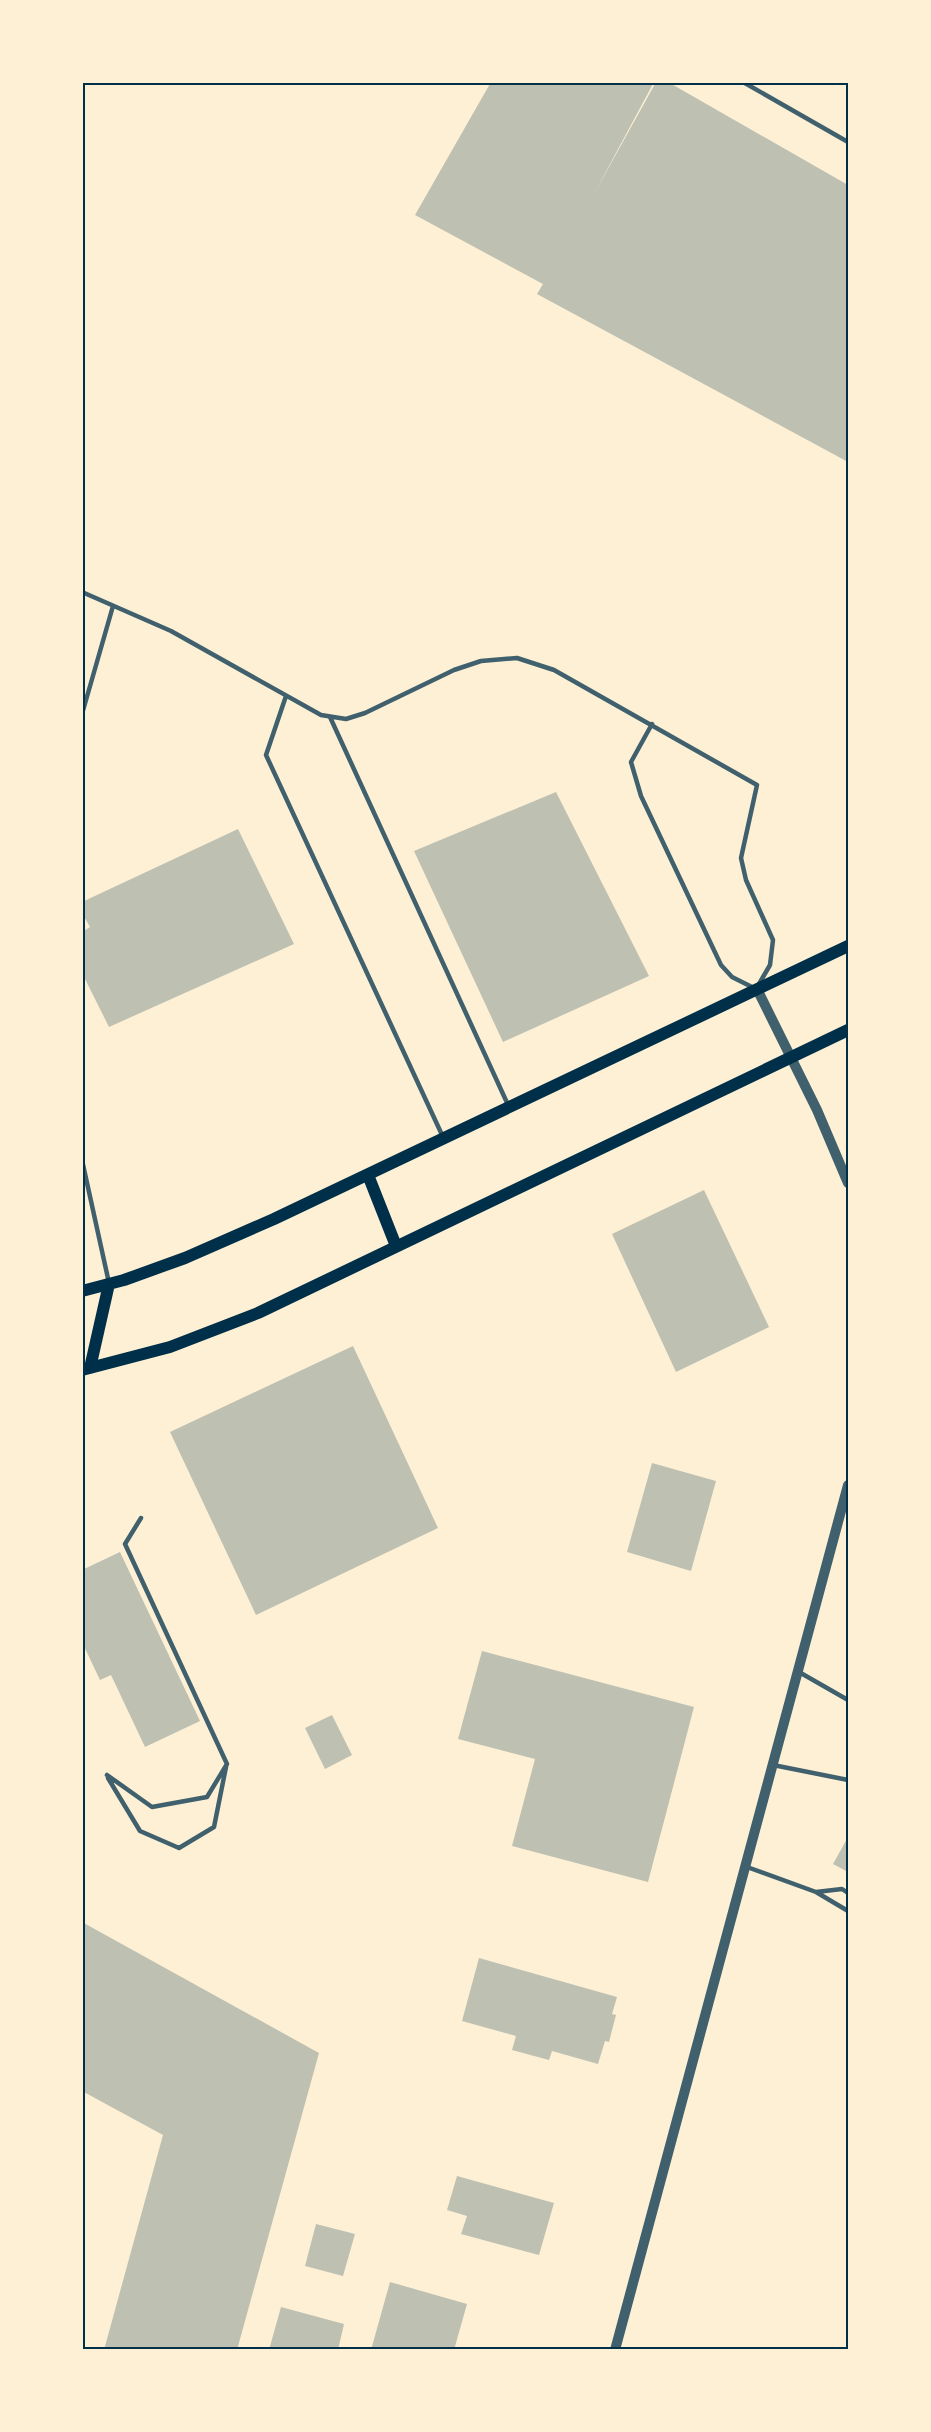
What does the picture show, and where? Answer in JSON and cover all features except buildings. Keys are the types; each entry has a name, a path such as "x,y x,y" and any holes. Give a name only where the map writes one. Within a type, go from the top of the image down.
{"main road":[{"path":"82,1291 185,1258 368,1175 849,946"},
{"path":"109,1284 86,1369 170,1347 209,1334 258,1313 849,1030"},
{"path":"368,1175 396,1246"}],"street":[{"path":"757,989 849,1183"},
{"path":"615,2349 849,1485"}],"lane":[{"path":"743,82 849,142"},
{"path":"82,592 171,631 321,715 330,717 346,719 365,713 454,670 481,661 517,658 554,670 652,724 757,785 741,858 746,880 773,940 770,965 757,989 732,977 721,965 641,796 631,762 652,724"},
{"path":"82,714 113,606"},
{"path":"286,696 266,756 443,1138"},
{"path":"330,717 509,1107"},
{"path":"82,1160 109,1284"},
{"path":"141,1518 125,1544 226,1764 214,1827 179,1848 140,1831 107,1775 152,1807 207,1797 226,1764"},
{"path":"798,1672 849,1700"},
{"path":"773,1765 847,1781"},
{"path":"745,1866 816,1892 849,1911"},
{"path":"816,1892 842,1889 849,1893"}]}
